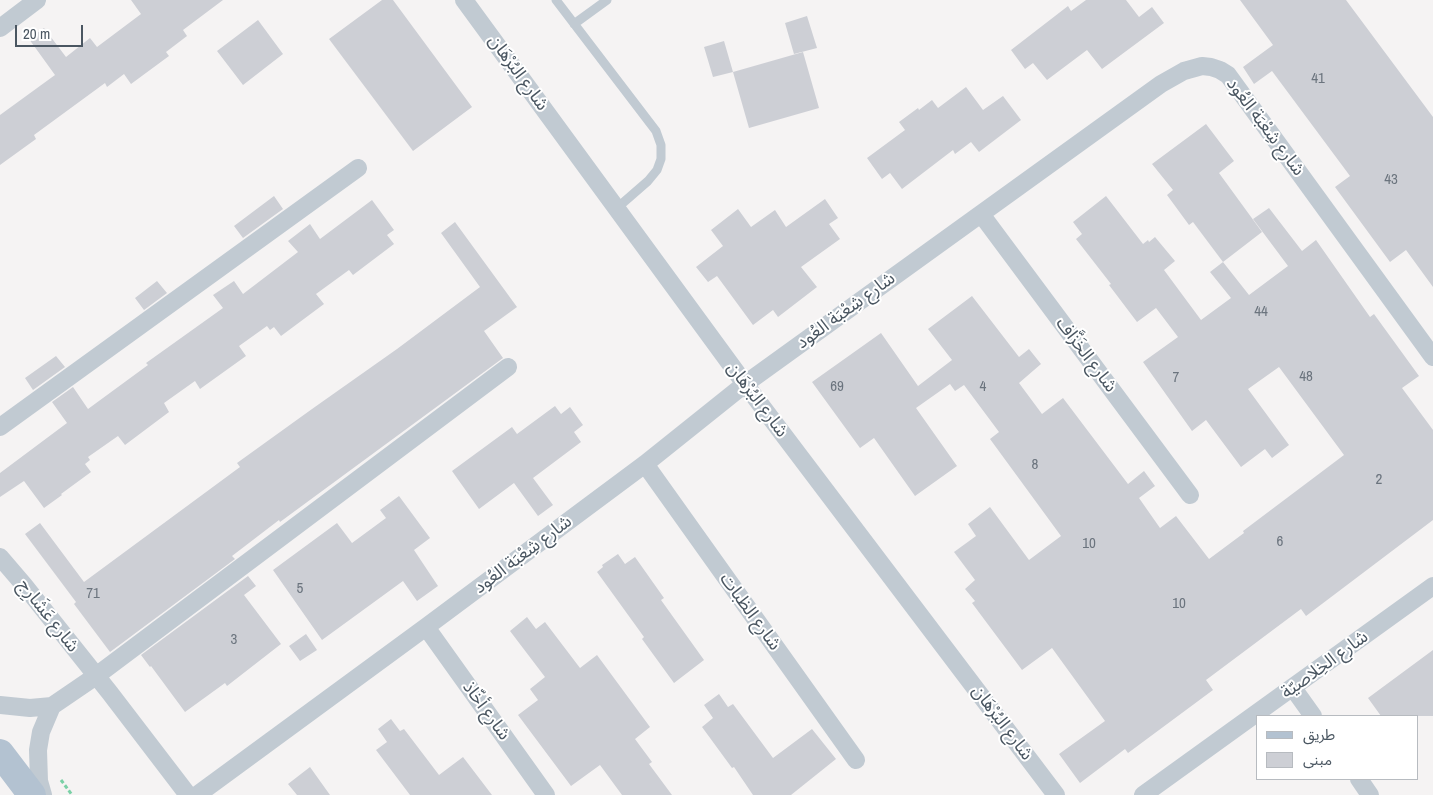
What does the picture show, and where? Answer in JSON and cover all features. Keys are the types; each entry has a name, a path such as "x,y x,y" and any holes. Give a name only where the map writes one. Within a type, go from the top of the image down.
{"main road":[{"path":"0,753 32,795"}],"street":[{"path":"0,28 37,0"},
{"name":"شارع البُرْهَان","path":"464,0 745,384 1056,795"},
{"name":"شارع شِعْبَة العُود","path":"198,795 644,464 745,384 1170,78 1191,69 1202,66 1211,67 1228,75 1234,82 1433,357"},
{"path":"0,426 358,168"},
{"name":"شارع الخَزَّاف","path":"981,214 1190,496"},
{"path":"0,705 30,708 52,706 96,676 508,367"},
{"name":"شارع الظبات","path":"644,464 856,760"},
{"name":"شارع عَشَارِج","path":"0,556 110,693 188,795"},
{"name":"شارع الخِلاصيّة","path":"1143,795 1433,586"},
{"name":"شارع أخّاذ","path":"426,627 546,795"},
{"path":"1292,688 1312,715"},
{"path":"43,795 39,780 38,750 40,732 52,706"},
{"path":"1359,780 1370,795"}],"lane":[{"path":"556,0 656,131 661,144 661,159 657,170 617,208"},
{"path":"574,24 607,0"}],"building":[{"path":"131,0 223,0 183,30 187,36 166,52 169,56 131,84 124,74 107,87 105,83 34,135 36,139 0,165 0,115 55,75 29,39 44,28 66,57 90,38 97,47 141,14"},
{"path":"382,0 393,0 472,107 413,151 329,39"},
{"path":"1086,0 1126,0 1139,17 1152,7 1164,23 1102,69 1087,50 1047,80 1033,63 1025,69 1011,50 1068,6 1071,11"},
{"path":"1240,0 1346,0 1433,117 1433,287 1406,250 1390,262 1335,187 1350,176 1272,71 1254,84 1243,67 1273,45"},
{"path":"807,16 817,48 794,54 785,23"},
{"path":"258,20 283,54 243,85 217,51"},
{"path":"724,41 733,72 713,77 704,47"},
{"path":"803,52 819,108 749,128 733,72"},
{"path":"966,87 983,110 1003,96 1021,120 979,152 971,142 955,154 953,150 902,189 890,173 882,179 867,158 905,130 899,122 932,100 938,108"},
{"path":"1206,124 1234,161 1219,173 1262,232 1223,262 1193,222 1189,225 1167,195 1173,190 1152,164"},
{"path":"274,196 283,209 243,238 234,226"},
{"path":"1106,196 1143,244 1155,237 1175,261 1164,270 1201,320 1231,298 1210,272 1223,262 1249,295 1288,266 1253,219 1269,208 1302,251 1316,240 1370,317 1374,314 1419,376 1402,388 1433,430 1433,520 1306,616 1301,609 1206,680 1213,690 1128,753 1125,749 1080,783 1059,754 1105,721 1052,648 1022,670 972,603 975,601 965,589 975,580 954,552 976,536 968,524 990,507 1029,560 1061,536 990,439 999,432 964,385 955,391 950,384 916,408 957,466 915,496 874,438 860,448 812,382 881,333 918,386 952,360 928,329 972,296 1019,357 1029,349 1041,364 1019,383 1042,414 1063,398 1128,484 1144,471 1155,486 1139,498 1160,528 1176,516 1209,559 1344,455 1279,367 1248,389 1289,445 1272,458 1265,449 1241,467 1206,420 1192,431 1143,362 1178,337 1156,308 1137,322 1109,285 1111,284 1076,239 1082,234 1073,222"},
{"path":"825,199 838,218 829,224 840,239 801,267 817,287 778,317 773,310 753,325 717,276 708,282 696,267 723,246 711,230 738,209 751,227 775,210 786,227"},
{"path":"372,200 394,230 387,235 394,244 353,275 349,270 316,294 324,304 281,336 274,327 270,330 267,326 239,346 246,356 200,389 195,381 164,403 169,412 125,445 118,436 88,457 90,460 85,464 91,472 44,508 24,481 0,497 0,473 67,423 52,402 73,387 88,409 148,365 146,363 223,308 213,295 234,281 243,294 298,252 288,241 310,224 320,239"},
{"path":"455,222 517,307 484,331 503,358 280,522 279,520 232,556 235,559 110,652 74,604 76,602 25,534 40,523 84,582 240,467 237,463 397,349 480,287 441,233"},
{"path":"157,281 167,293 144,310 135,298"},
{"path":"56,356 65,367 33,390 25,378"},
{"path":"555,406 561,414 570,407 583,425 574,432 581,442 533,478 553,505 538,516 514,483 479,509 452,471 512,427 517,434"},
{"path":"399,496 430,538 414,550 438,586 417,601 403,581 322,640 273,570 337,523 352,543 386,518 380,510"},
{"path":"618,554 625,564 635,557 664,598 661,600 704,660 674,683 642,639 644,637 597,572 603,567 602,565"},
{"path":"248,576 256,586 244,595 281,644 227,686 225,683 185,712 141,655"},
{"path":"527,617 536,629 545,622 580,668 597,655 650,727 635,739 652,762 649,764 672,795 622,795 600,765 571,786 518,715 538,700 530,689 545,677 510,631"},
{"path":"306,634 317,650 300,661 289,646"},
{"path":"1433,650 1433,716 1380,715 1368,698"},
{"path":"719,694 728,707 733,704 773,758 812,729 836,759 791,795 753,795 734,767 732,768 702,727 713,718 704,705"},
{"path":"391,719 400,731 404,729 439,775 463,757 492,795 410,795 376,750 387,742 378,729"},
{"path":"310,767 330,795 297,795 288,784"}]}
